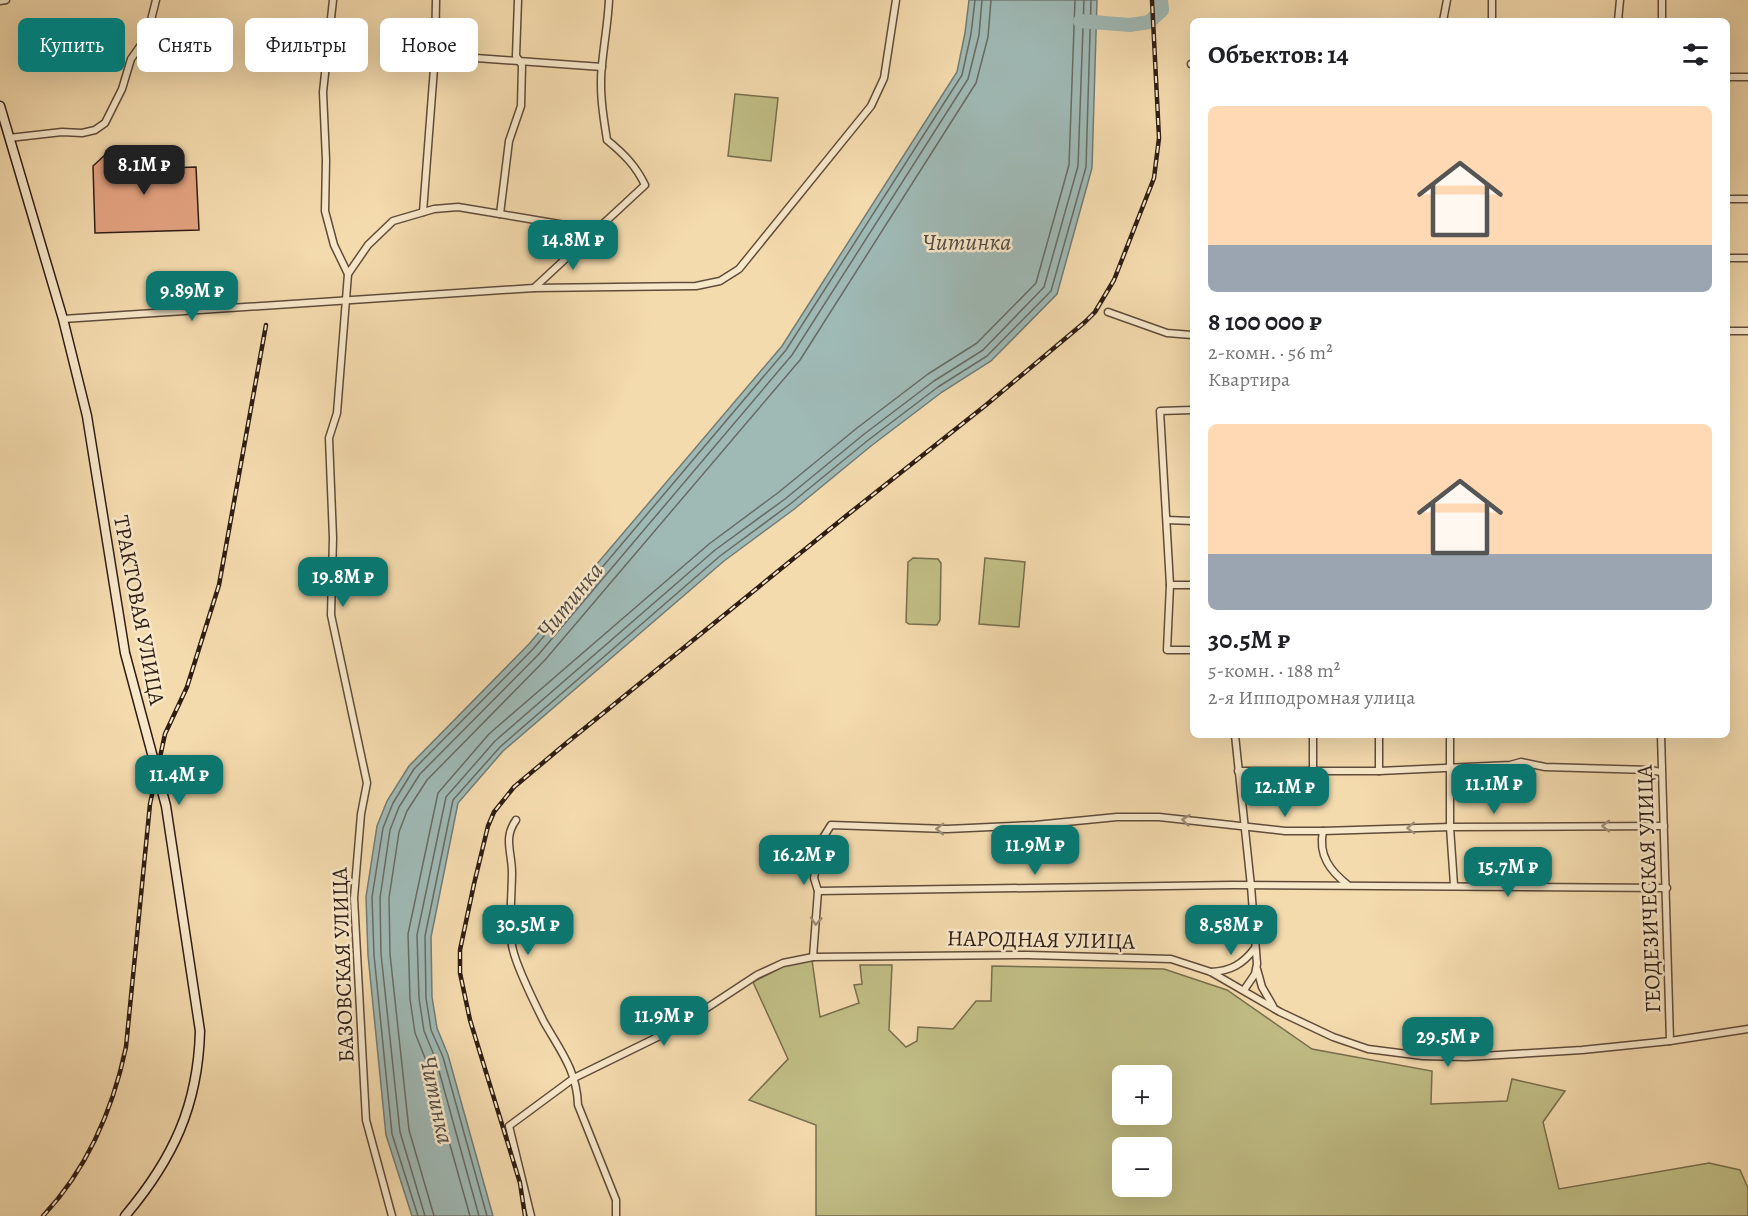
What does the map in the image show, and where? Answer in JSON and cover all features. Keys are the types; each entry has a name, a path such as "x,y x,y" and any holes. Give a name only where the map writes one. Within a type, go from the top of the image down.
{"main road":[{"name":"ТРАКТОВАЯ УЛИЦА","path":"0,106 63,319 87,416 126,653 166,806 200,1031 199,1067 188,1110 161,1170 125,1216"}],"street":[{"path":"0,1 6,0"},
{"path":"9,138 62,132 82,133 95,130 105,123 122,89 131,59 143,42 149,28 156,0"},
{"path":"333,0 322,92 327,160 325,212 334,245 348,274 368,245 393,221 423,212 458,207 571,226 594,235"},
{"path":"436,0 436,18"},
{"path":"500,214 509,141 521,106 522,65 516,56 518,0"},
{"path":"534,288 594,235 645,185 637,169 607,140 601,105 602,67 609,0"},
{"path":"63,319 534,288 696,286 720,281 739,269 871,106 884,78 896,0"},
{"path":"1444,18 1447,0"},
{"path":"1492,0 1492,18"},
{"path":"1618,18 1620,0"},
{"path":"1662,0 1662,18"},
{"path":"478,58 602,67"},
{"path":"423,212 434,72"},
{"path":"1730,77 1748,77"},
{"path":"1730,199 1748,199"},
{"path":"1730,258 1748,258"},
{"name":"БАЗОВСКАЯ УЛИЦА","path":"348,274 337,413 329,438 333,538 331,615 367,783 361,814 354,898 366,1120 392,1216"},
{"path":"1108,312 1167,333 1190,335"},
{"path":"1730,331 1748,331"},
{"path":"1190,410 1160,411 1170,585 1167,650 1190,650"},
{"path":"1167,520 1190,521"},
{"path":"1170,585 1190,585"},
{"path":"1235,738 1257,964 1262,987 1275,1009"},
{"path":"1313,738 1313,770"},
{"path":"1379,738 1379,771"},
{"path":"1450,738 1450,827 1454,885"},
{"name":"ГЕОДЕЗИЧЕСКАЯ УЛИЦА","path":"1661,738 1670,1041"},
{"path":"1238,771 1379,771 1510,765 1521,762 1545,767 1661,772"},
{"path":"813,957 818,891 814,878 821,841 831,825 947,830 1117,817 1159,817 1285,831 1450,827 1664,826"},
{"path":"516,820 507,839 512,869 512,950 543,1020 566,1056 574,1078 578,1105 616,1200 616,1216"},
{"path":"1323,831 1323,850 1328,867 1348,886"},
{"path":"818,891 1454,885 1667,888"},
{"path":"1211,972 1237,967 1256,948"},
{"name":"НАРОДНАЯ УЛИЦА","path":"531,1216 509,1126 574,1078 678,1027 757,975 783,963 813,957 1028,955 1171,959 1211,972 1275,1009 1324,1033 1368,1049 1423,1056 1466,1057 1582,1050 1670,1041 1748,1029"},
{"path":"1244,990 1255,974 1257,964"}],"shaded area":[{"path":"735,94 778,98 771,161 728,156"},
{"path":"913,558 938,559 941,563 940,620 937,625 906,622 908,562"},
{"path":"985,558 1025,562 1019,627 979,624"},
{"path":"812,960 820,1017 859,1003 854,985 862,984 860,965 892,965 889,1030 906,1047 917,1041 918,1027 953,1029 976,1001 991,1001 992,966 1164,969 1227,990 1312,1049 1432,1071 1431,1104 1507,1101 1512,1079 1565,1091 1543,1122 1559,1189 1709,1163 1740,1170 1748,1188 1748,1216 816,1216 816,1125 749,1100 788,1059 753,982 786,965"}],"water":[{"name":"Читинка","path":"969,0 1097,0 1092,168 1057,294 991,361 942,392 793,510 724,561 503,751 458,803 431,937 432,997 437,1028 448,1055 493,1216 412,1216 386,1135 368,955 366,897 377,826 387,801 409,766 529,644 782,346 957,72"}],"building":[{"path":"106,154 161,161 161,163 168,163 168,168 196,167 199,230 95,233 93,166"}],"waterway":[{"path":"1080,21 1130,25 1149,22 1162,10 1161,0"}],"railway":[{"path":"525,1216 520,1183 470,1020 460,973 460,950 488,826 494,812 514,787 564,745 986,405 1095,312 1114,280 1154,178 1159,138 1152,0"},
{"path":"43,1216 59,1198 85,1158 106,1115 121,1070 126,1047 150,804 165,734 187,687 219,585 266,325"}]}
